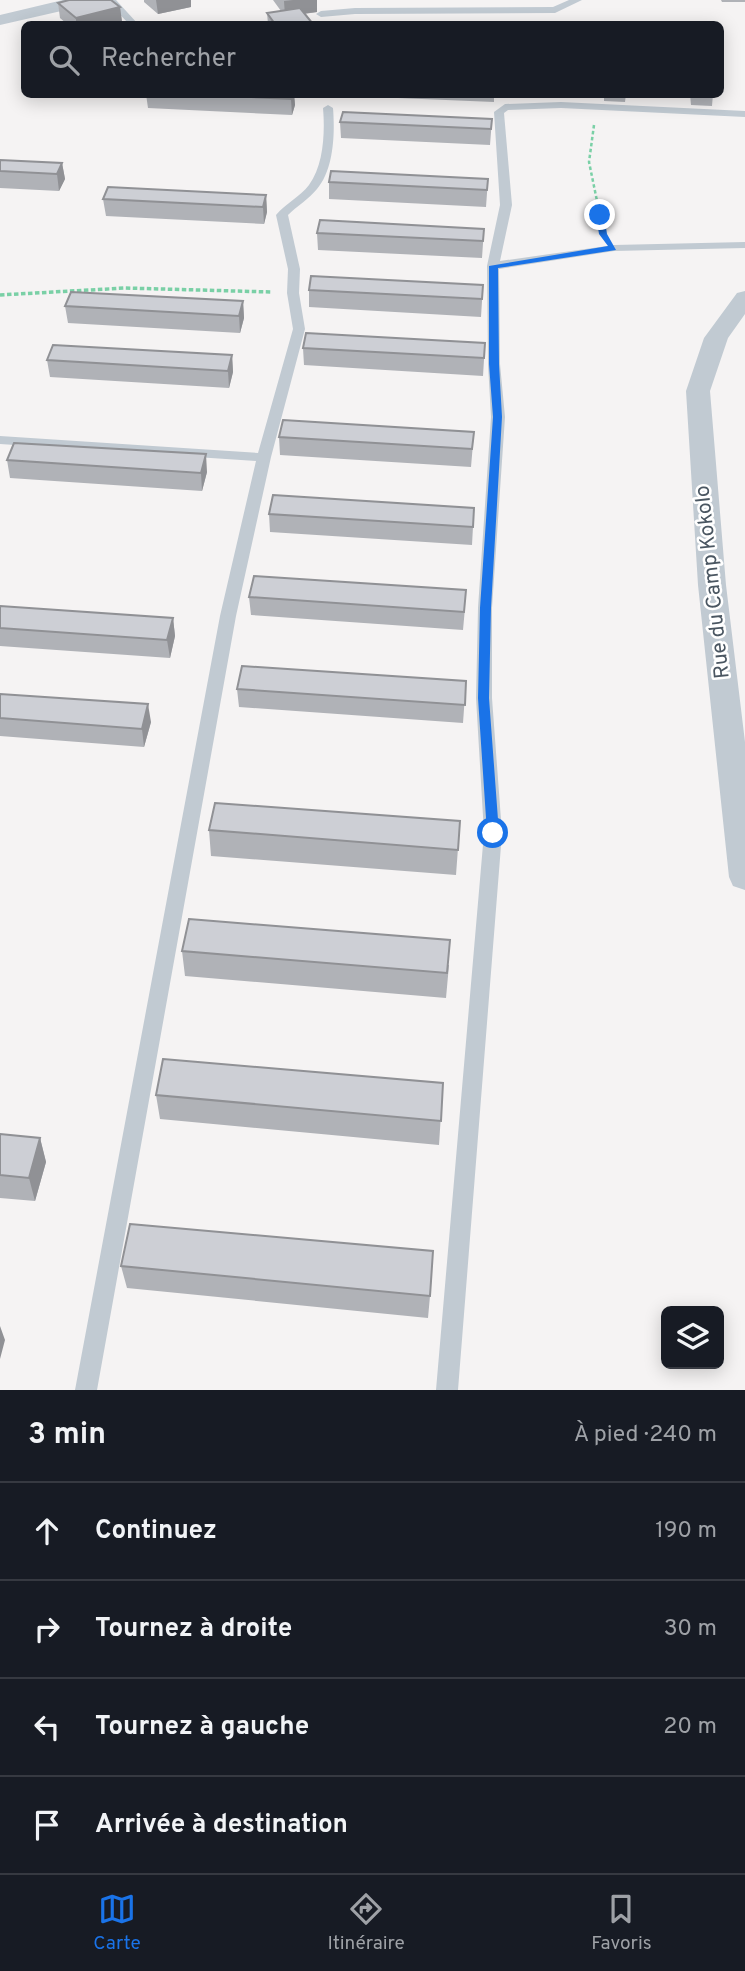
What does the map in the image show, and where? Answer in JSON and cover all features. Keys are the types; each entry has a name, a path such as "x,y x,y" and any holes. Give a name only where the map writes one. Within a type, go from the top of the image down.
{"street":[{"path":"0,20 86,0"},
{"name":"Rue du Camp Kokolo","path":"745,298 716,338 698,391 712,585 745,877"}],"lane":[{"path":"111,0 131,21"},
{"path":"321,14 355,10 555,10 577,0"},
{"path":"447,1390 493,833 484,698 485,608 498,417 494,364 493,266 506,205 499,112 510,106 745,114"},
{"path":"86,1390 209,708 264,457 299,329 293,293 294,269 282,215 315,185 330,125 328,108"},
{"path":"493,266 614,248 745,245"},
{"path":"0,440 264,457"}],"path":[{"path":"595,107 589,162 603,234 614,248"},
{"path":"0,295 125,288 293,293"}],"building":[{"path":"69,0 111,0 120,7 76,18 58,3"},
{"path":"300,8 311,21 273,21 267,13"},
{"path":"343,112 492,119 491,129 340,122"},
{"path":"0,160 62,163 57,174 0,171"},
{"path":"331,171 488,179 487,190 329,182"},
{"path":"108,187 266,195 263,207 103,199"},
{"path":"320,220 484,229 483,241 317,233"},
{"path":"311,276 483,285 482,299 309,290"},
{"path":"71,292 243,301 239,316 65,306"},
{"path":"306,333 485,343 484,358 303,348"},
{"path":"53,345 232,355 228,371 47,360"},
{"path":"283,420 474,432 472,449 279,437"},
{"path":"14,443 206,454 201,473 7,460"},
{"path":"273,495 474,508 473,527 269,514"},
{"path":"254,576 466,590 464,612 249,597"},
{"path":"0,606 173,618 167,640 0,628"},
{"path":"242,666 466,681 465,705 237,689"},
{"path":"0,694 148,704 142,729 0,718"},
{"path":"215,803 460,821 458,850 209,830"},
{"path":"189,919 450,940 447,973 182,951"},
{"path":"163,1059 443,1083 441,1121 156,1095"},
{"path":"0,1134 40,1138 29,1178 0,1175"},
{"path":"130,1224 433,1251 430,1296 121,1266"}],"route":[{"path":"493,833 484,698 485,608 498,417 494,364 493,266 614,248 603,234 600,215"}]}
